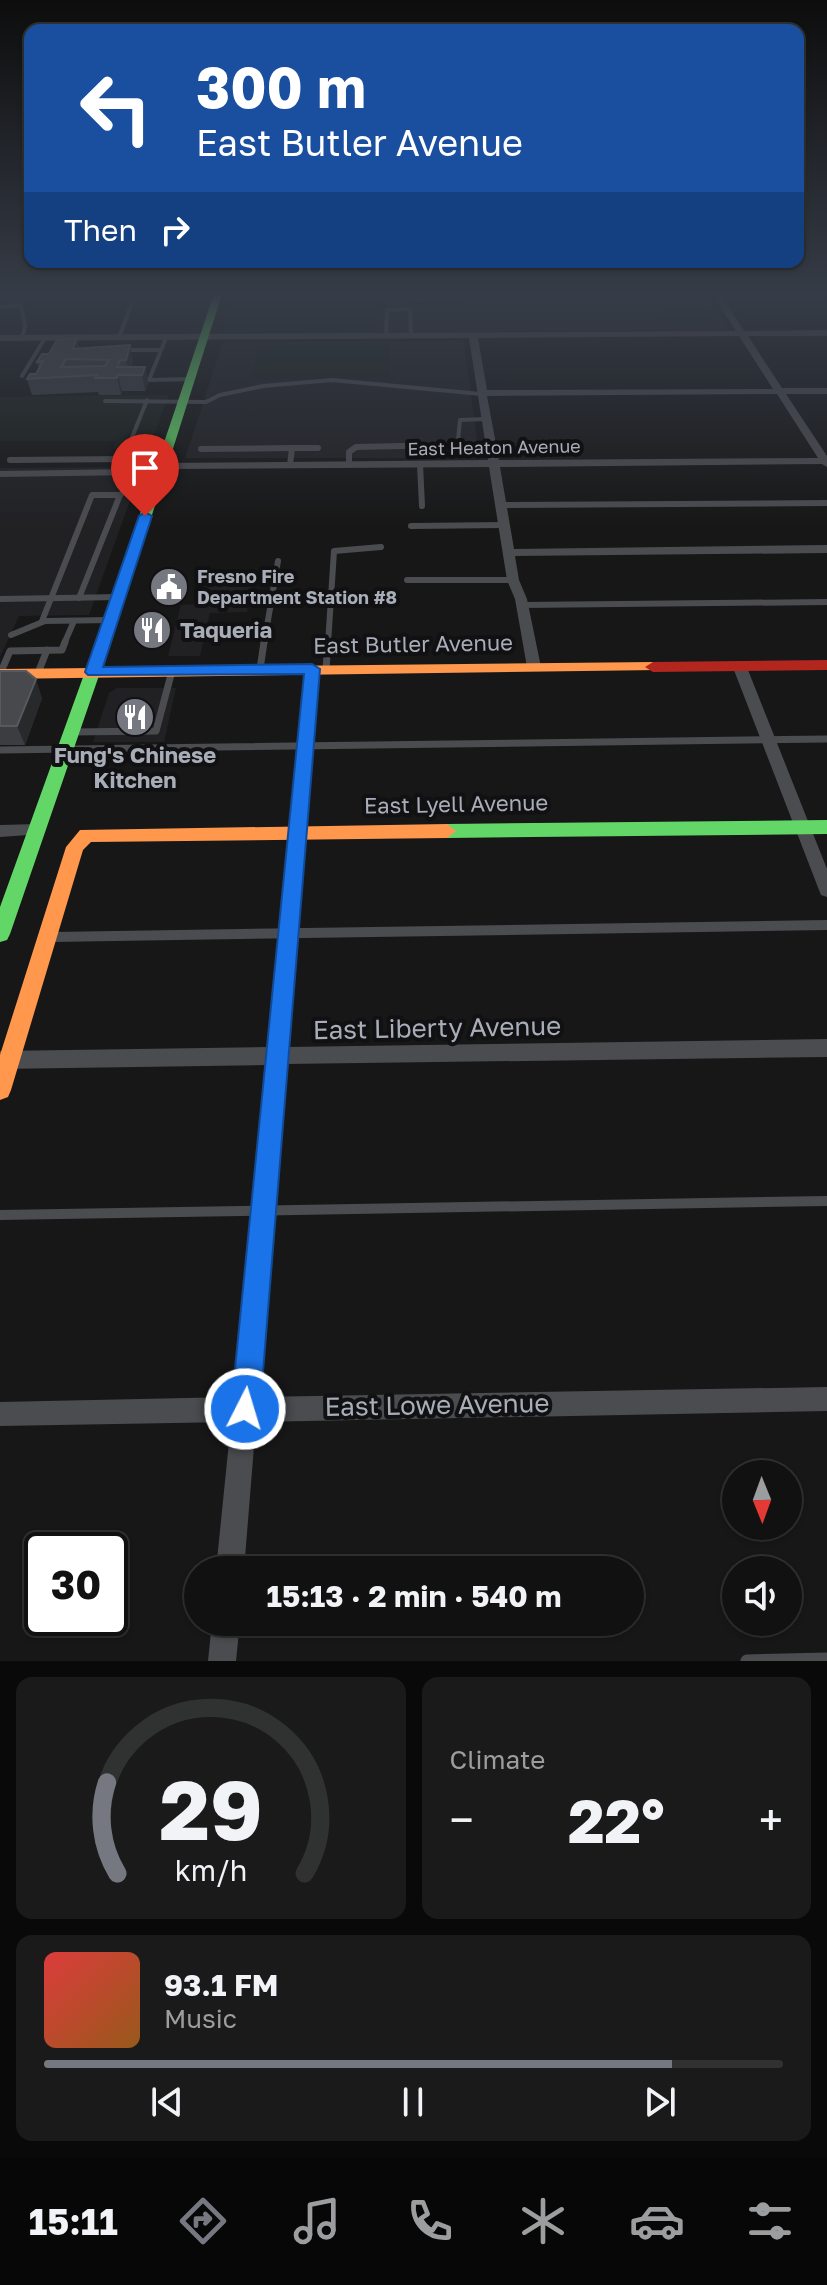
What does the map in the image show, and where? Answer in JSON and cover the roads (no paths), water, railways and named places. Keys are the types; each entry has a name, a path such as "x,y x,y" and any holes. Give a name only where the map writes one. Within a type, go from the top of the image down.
{"street":[{"path":"0,934 119,597 192,372"},
{"path":"478,372 484,419 503,505 503,525 513,580 522,605 534,667"},
{"path":"768,372 826,462"},
{"path":"481,394 827,391"},
{"name":"East Heaton Avenue","path":"162,466 826,462"},
{"path":"508,553 827,549"},
{"path":"739,665 827,890"},
{"name":"East Butler Avenue","path":"0,674 827,665"},
{"path":"231,1556 307,744 319,669"},
{"name":"East Lyell Avenue","path":"47,937 75,847 86,835 299,830 827,827"},
{"path":"0,831 37,830"},
{"path":"0,1090 5,1060 47,937"},
{"name":"East Liberty Avenue","path":"5,1060 827,1048"},
{"name":"East Lowe Avenue","path":"0,1414 827,1399"},
{"path":"222,1661 225,1636"}],"lane":[{"path":"22,376 25,372"},
{"path":"152,372 149,380 190,379"},
{"path":"105,401 206,402 213,396 256,387 340,381 481,394"},
{"path":"147,400 129,445 169,445"},
{"path":"349,465 349,452 356,447 448,445 460,437 460,420 484,419"},
{"path":"290,465 292,448"},
{"path":"201,449 318,448"},
{"path":"222,466 226,449"},
{"path":"10,460 125,459"},
{"path":"77,473 83,460"},
{"path":"420,464 422,506"},
{"path":"0,474 134,472 127,489 120,495 79,598"},
{"path":"127,489 154,489"},
{"path":"42,621 92,495 120,495"},
{"path":"503,505 827,503"},
{"path":"411,526 503,525"},
{"path":"319,669 334,551 341,547 381,547"},
{"path":"260,669 278,561"},
{"path":"407,580 513,580"},
{"path":"0,599 119,597"},
{"path":"522,605 827,602"},
{"path":"11,635 42,621 111,620"},
{"path":"0,651 62,650 74,621"},
{"path":"38,673 47,650"},
{"path":"0,674 10,651"},
{"path":"0,750 156,731 172,671"},
{"path":"70,740 307,744 827,739"},
{"path":"47,937 827,925"},
{"path":"0,1215 827,1201"},
{"path":"747,1661 827,1659"}],"place":[{"name":"Fresno Fire Department Station #8","path":"169,587"},
{"name":"Taqueria","path":"152,630"},
{"name":"Fung's Chinese Kitchen","path":"135,717"}]}
